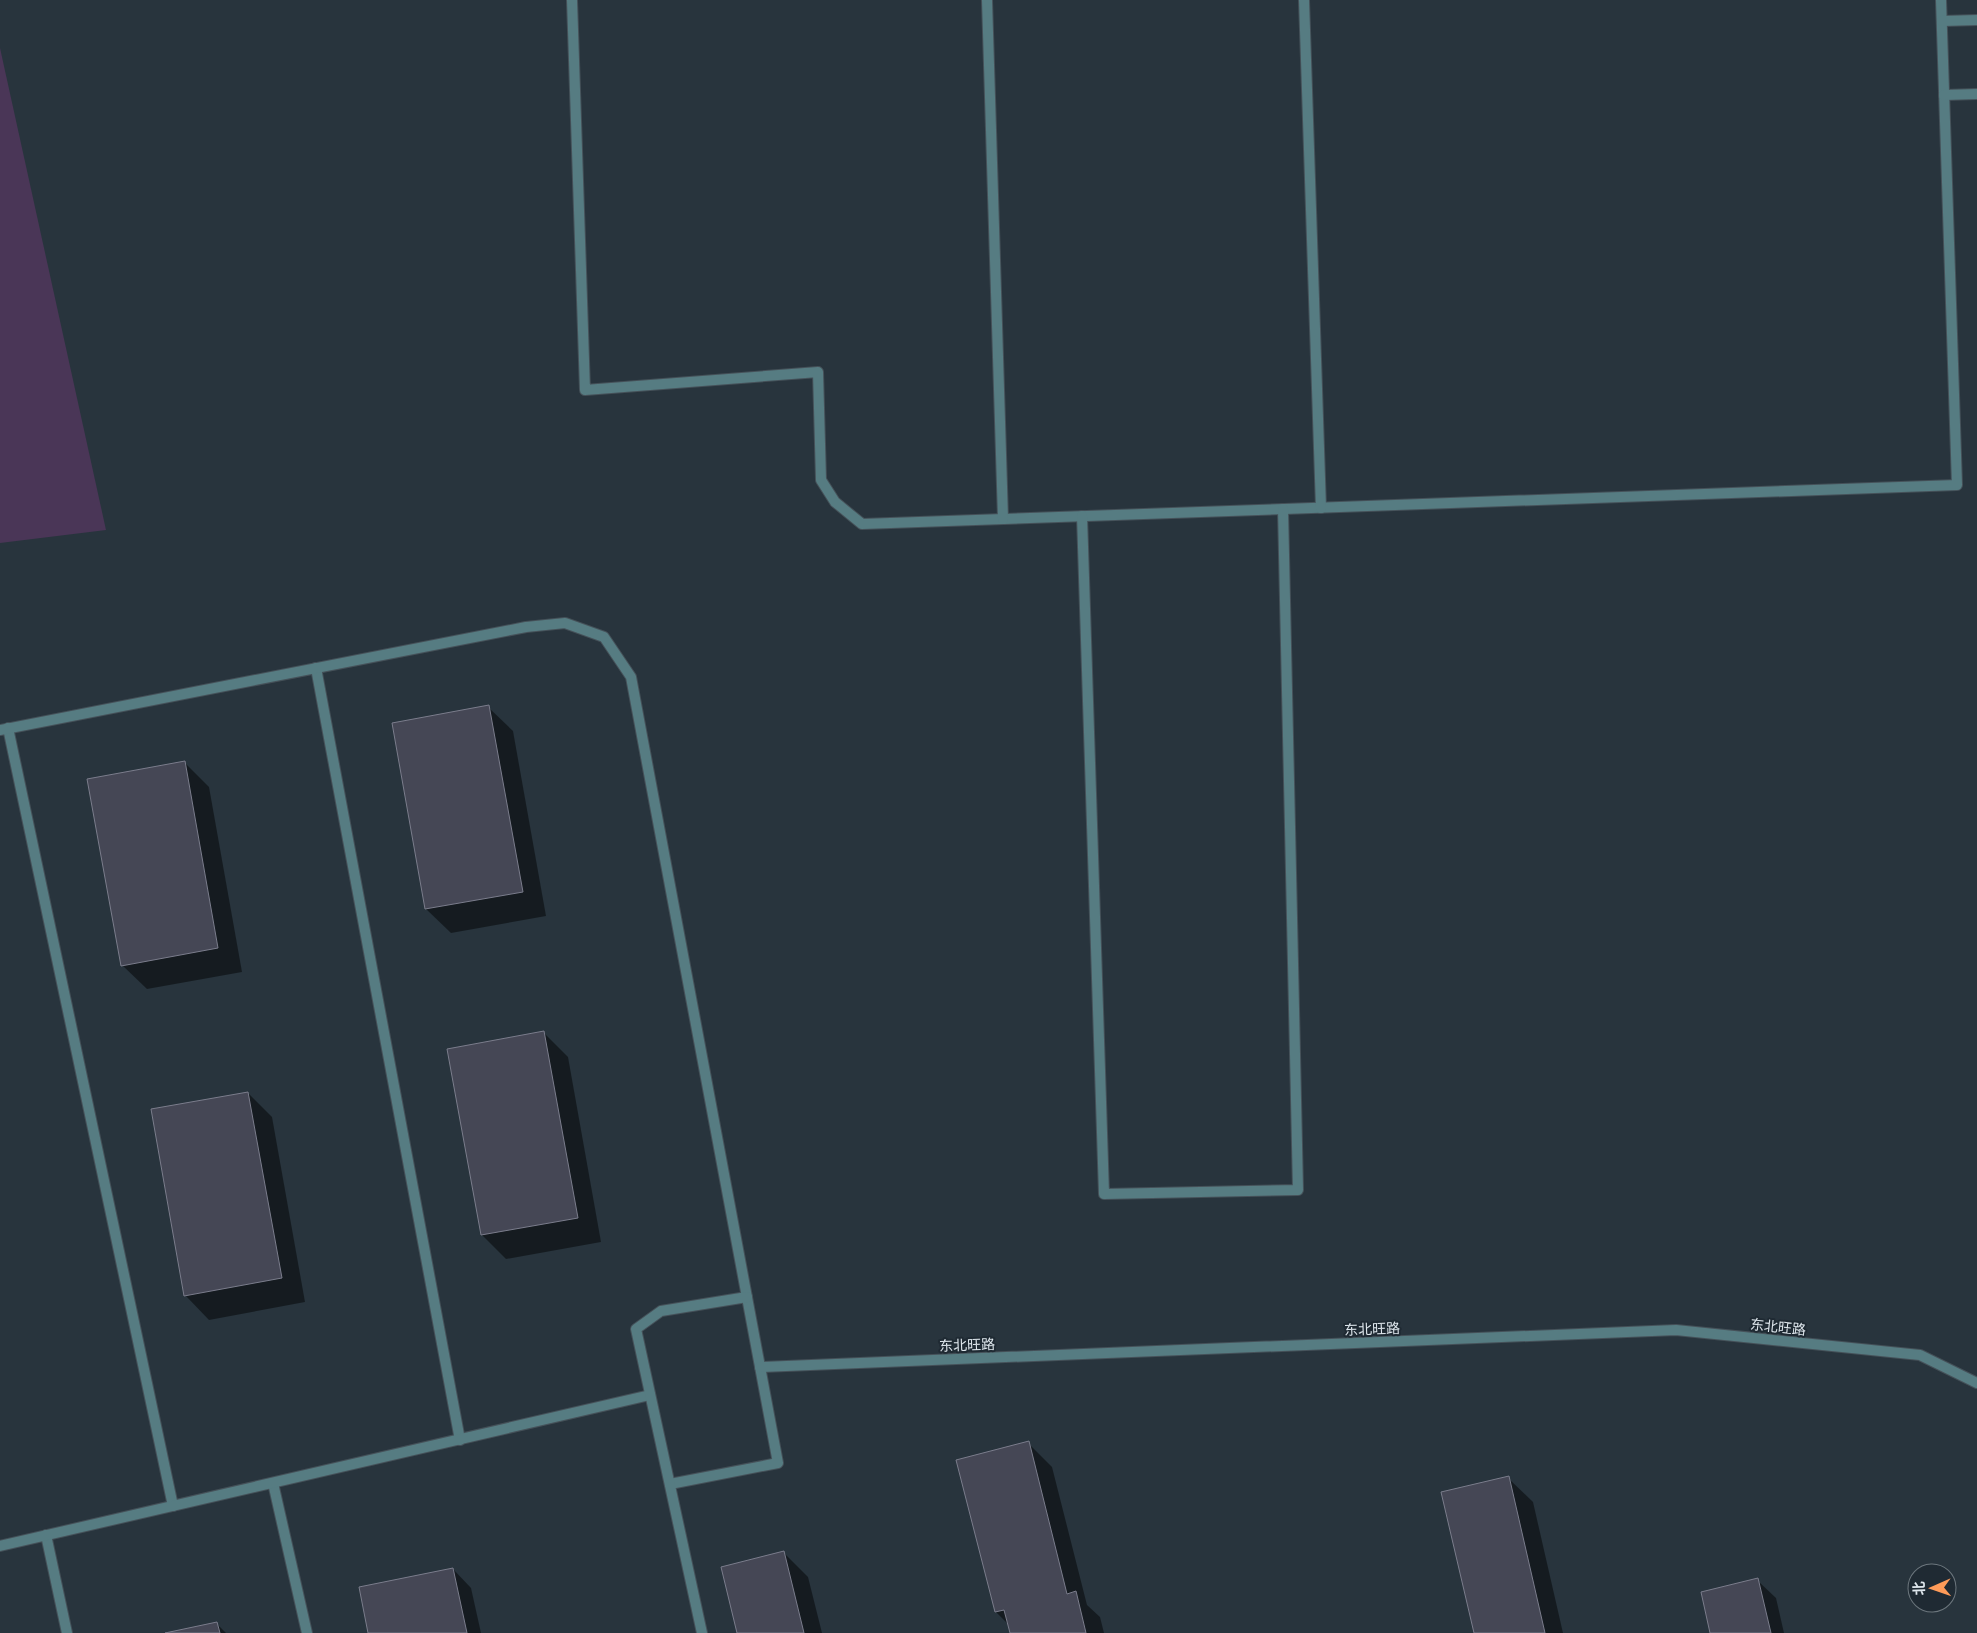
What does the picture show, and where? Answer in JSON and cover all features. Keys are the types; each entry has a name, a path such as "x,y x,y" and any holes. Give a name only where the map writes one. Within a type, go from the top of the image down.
{"street":[{"path":"572,0 585,390 818,372 820,480 835,502 862,524 1957,484 1941,0"},
{"path":"987,0 1003,519"},
{"path":"1304,0 1321,508"},
{"path":"1942,21 1977,20"},
{"path":"1944,95 1977,94"},
{"path":"1082,516 1104,1194 1298,1190 1283,509"},
{"path":"173,1506 4,729 526,628 565,623 604,637 632,677 778,1463 670,1484"},
{"path":"316,668 460,1440"},
{"path":"702,1633 636,1329 661,1311 747,1297"},
{"name":"东北旺路","path":"760,1367 1676,1330 1920,1355 1977,1384"},
{"path":"0,1546 650,1395"},
{"path":"273,1483 307,1633"},
{"path":"46,1535 67,1633"}],"shaded area":[{"path":"0,48 106,530 0,543"}],"building":[{"path":"489,705 523,892 425,909 392,723"},
{"path":"185,761 218,948 121,966 87,779"},
{"path":"544,1031 578,1218 481,1235 447,1049"},
{"path":"248,1092 282,1278 184,1296 151,1109"},
{"path":"1029,1441 1067,1594 1076,1591 1086,1633 1010,1633 1004,1610 995,1612 956,1460"},
{"path":"1509,1476 1545,1633 1474,1633 1441,1492"},
{"path":"784,1551 804,1633 737,1633 721,1567"},
{"path":"453,1568 467,1633 368,1633 359,1587"},
{"path":"1758,1578 1771,1633 1710,1633 1701,1592"},
{"path":"217,1622 220,1633 165,1633"}]}
